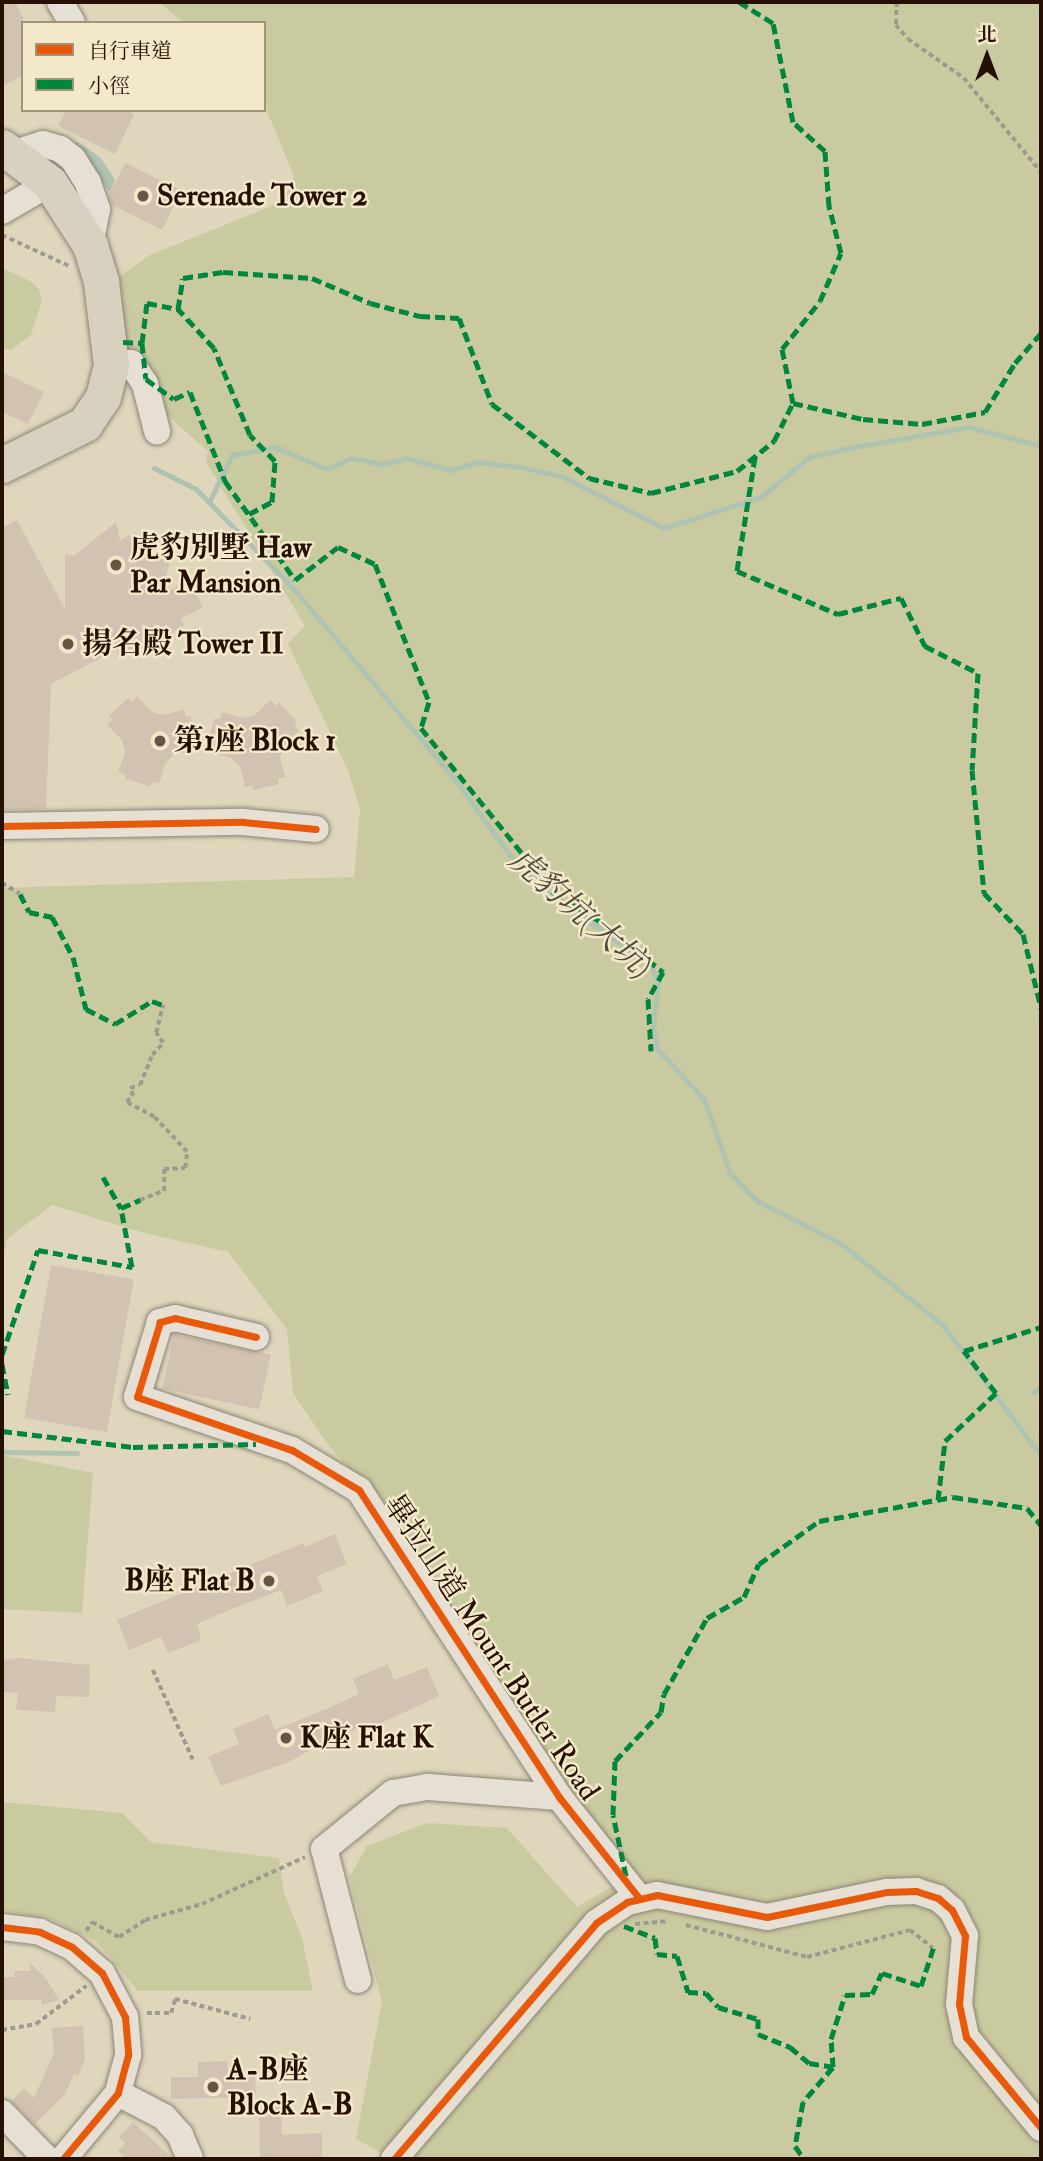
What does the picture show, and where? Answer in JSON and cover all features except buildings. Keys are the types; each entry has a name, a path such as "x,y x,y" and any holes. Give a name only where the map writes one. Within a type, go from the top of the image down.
{"main road":[{"path":"2,465 85,424 103,397 111,365 102,282 83,260 50,183 8,150"}],"street":[{"path":"60,2 71,21"},
{"path":"8,150 43,144 60,149 73,159 88,183 97,209 83,260"},
{"path":"2,211 50,183"},
{"path":"111,365 131,363 138,373 157,431"},
{"path":"2,826 243,822 316,829"},
{"name":"畢拉山道 Mount Butler Road","path":"256,1337 175,1318 160,1322 136,1397 292,1450 359,1490 559,1797 639,1898"},
{"path":"358,1980 324,1849 393,1793 428,1787 559,1797"},
{"path":"394,2159 582,1937 615,1908 639,1898 683,1898 733,1913 767,1917 887,1892 916,1891 938,1898 953,1910 965,1936 959,2004 966,2037 1041,2128"},
{"path":"2,1927 53,1937 93,1962 110,1984 127,2031 128,2055 118,2093 63,2159"},
{"path":"118,2093 164,2117 180,2135 190,2159"},
{"path":"2,2113 47,2159"}],"path":[{"path":"897,2 896,25 908,39 964,78 1041,172"},
{"path":"2,235 68,264 83,260"},
{"path":"2,883 19,894"},
{"path":"140,1200 164,1191 164,1169 185,1168 187,1152 154,1117 126,1102 133,1096 130,1088 140,1085 152,1055 163,1043 156,1033 163,1005"},
{"path":"153,1670 193,1760"},
{"path":"86,1931 92,1922 119,1937 145,1920 202,1904 324,1849"},
{"path":"624,1926 671,1921"},
{"path":"683,1924 807,1957 910,1930 933,1948"},
{"path":"2,2030 36,2024 93,1980"},
{"path":"142,2003 146,2013 171,2013 175,1999 250,2019"}],"green space":[{"path":"159,2 1041,2 1041,2159 393,2159 356,2139 382,2001 349,1878 367,1846 427,1823 507,1828 577,1907 625,1879 372,1494 329,1446 293,1393 287,1329 228,1252 141,1232 52,1205 7,1239 2,1263 2,888 354,877 360,810 348,770 288,644 305,626 206,462 208,451 145,396 117,354 104,288 150,255 272,206 291,188 294,176 266,109 266,21 182,21"},
{"path":"2,268 30,281 39,289 42,301 31,335 11,350 2,348"},
{"path":"2,1455 93,1473 82,1613 2,1609"},
{"path":"2,1802 122,1813 151,1842 279,1858 284,1893 302,1938 313,1991 138,1991 96,1941 48,1918 2,1911"}],"shaded area":[{"path":"76,141 101,158 115,180 110,192 72,146"}],"waterway":[{"path":"209,502 232,455 275,447 326,469 352,458 383,464 407,458 450,470 478,462 520,467 561,476 664,528 761,497 809,457 859,446 969,427 1041,446"},
{"name":"虎豹坑(大坑)","path":"154,468 196,489 293,588 457,782 508,853 549,893 650,965 658,980 653,1029 657,1049 704,1099 730,1173 757,1201 840,1243 943,1325 1041,1456"},
{"path":"1034,1392 1041,1387"},
{"path":"2,1452 77,1453"}],"marked path":[{"path":"249,514 272,502 275,461 250,435 214,348 178,309 183,278 223,272 312,278 370,303 420,316 459,318 492,404 589,478 651,493 737,471 774,441 793,403 782,349 820,301 841,253 829,206 825,151 793,122 773,23 739,2"},
{"path":"123,342 142,343 147,303 178,309"},
{"path":"793,403 863,419 922,424 985,412 1015,363 1041,333"},
{"path":"142,343 146,379 174,399 190,392 225,481 295,580 338,547 375,564 429,702 421,728 554,893 601,922 663,972 648,999 651,1051"},
{"path":"755,457 737,571 838,614 901,598 925,646 978,673 972,770 984,893 1023,934 1041,1008"},
{"path":"20,894 29,912 52,917 73,957 86,1009 115,1024 152,1001 163,1005"},
{"path":"103,1177 121,1208"},
{"path":"2,1355 38,1250 132,1267 121,1208 140,1200"},
{"path":"938,1500 945,1441 996,1393 964,1351 1041,1327"},
{"path":"2,1364 8,1394"},
{"path":"2,1431 133,1447 256,1444"},
{"path":"626,1876 613,1815 615,1761 661,1712 664,1694 707,1618 744,1597 759,1564 819,1521 953,1497 1027,1508 1041,1525"},
{"path":"624,1926 655,1938 657,1954 677,1956 688,1992 706,1993 718,2007 758,2019 758,2034 790,2047 809,2063 833,2067 803,2102 795,2146 804,2159"},
{"path":"833,2067 831,2039 845,1995 872,1994 882,1973 921,1986 933,1948"}],"cycle path":[{"path":"2,826 243,822 316,829"},
{"path":"256,1337 175,1318 160,1322 137,1397 292,1450 359,1490 559,1797 639,1898"},
{"path":"394,2159 596,1923 627,1902 657,1895 767,1917 887,1892 916,1891 938,1898 952,1910 965,1936 959,2004 966,2037 1041,2128"},
{"path":"2,1927 40,1932 72,1947 102,1973 125,2017 128,2055 118,2093 63,2159"}],"place":[{"name":"Serenade Tower 2","path":"143,196"},
{"name":"虎豹別墅 Haw Par Mansion","path":"116,565"},
{"name":"揚名殿 Tower II","path":"68,644"},
{"name":"第1座 Block 1","path":"160,741"},
{"name":"B座 Flat B","path":"269,1581"},
{"name":"K座 Flat K","path":"286,1738"},
{"name":"A-B座 Block A-B","path":"213,2087"}]}
